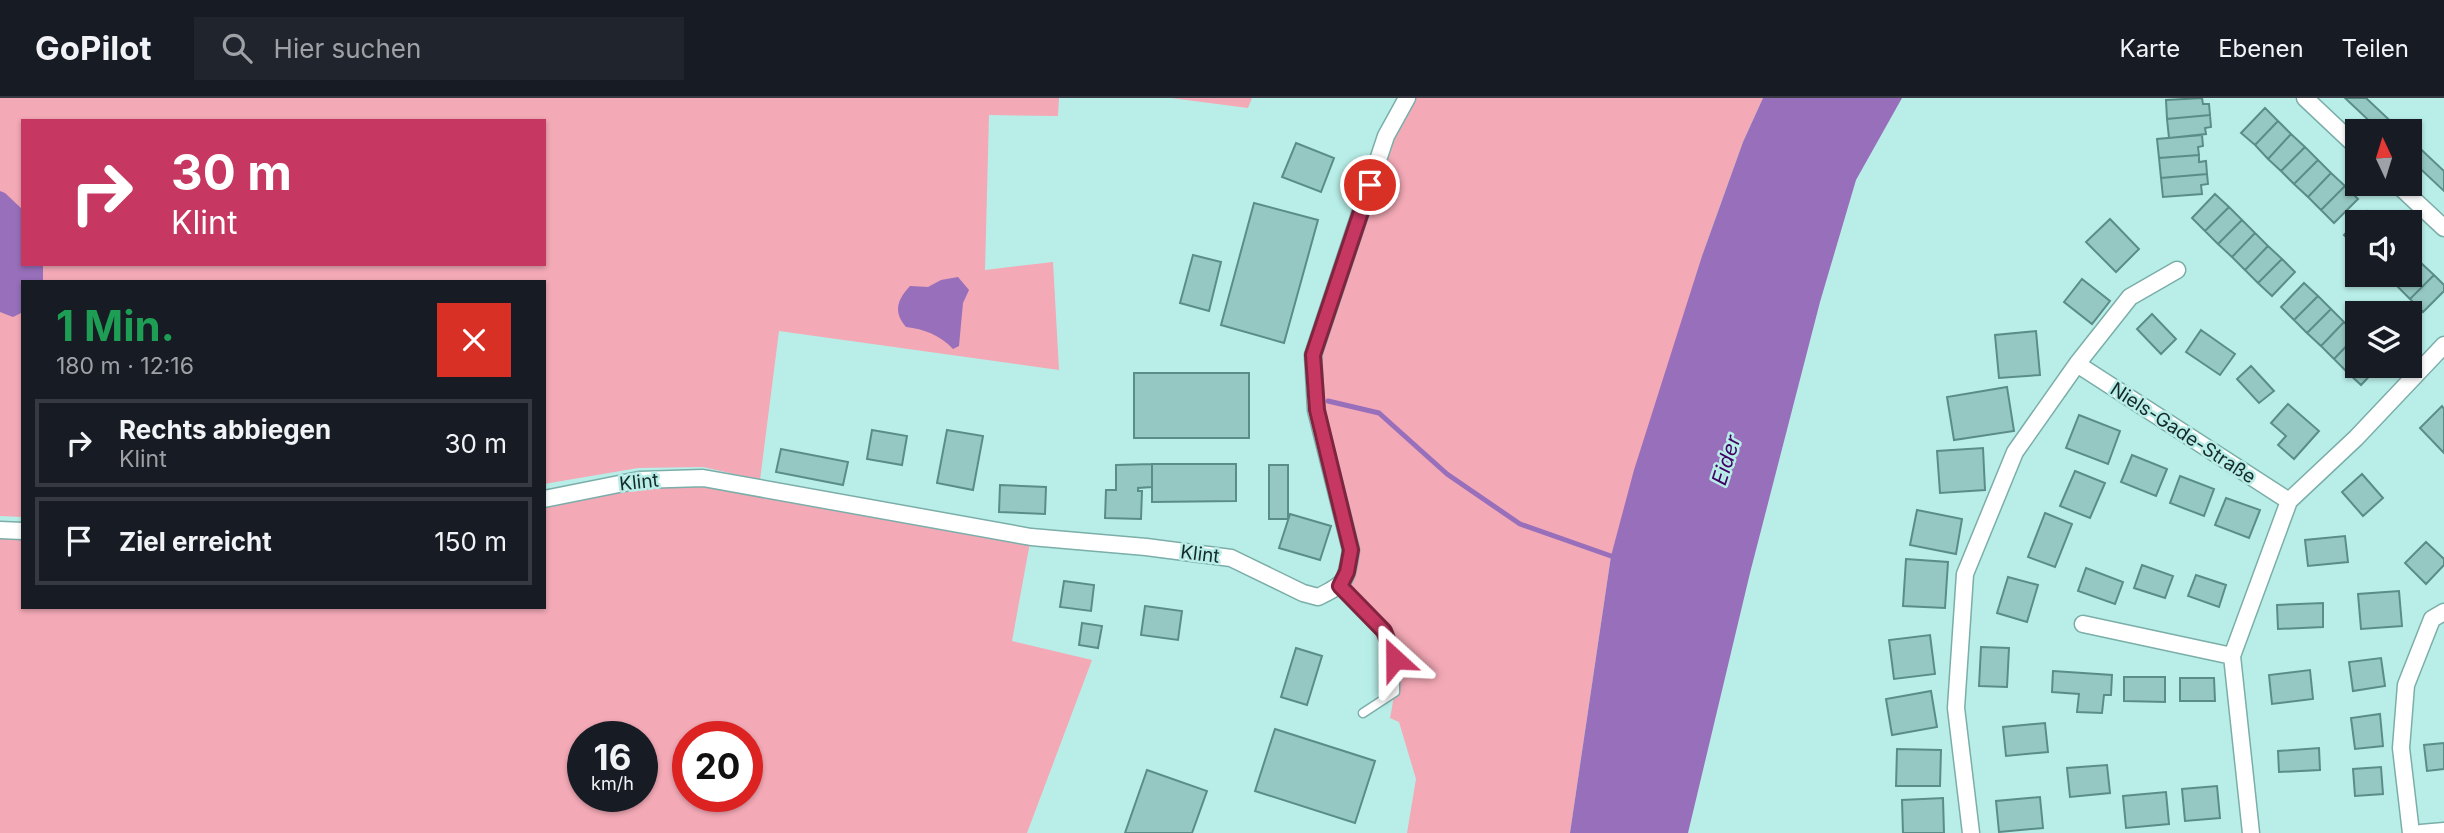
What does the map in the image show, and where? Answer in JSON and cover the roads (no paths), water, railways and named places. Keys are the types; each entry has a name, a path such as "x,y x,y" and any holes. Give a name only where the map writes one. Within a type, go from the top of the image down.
{"street":[{"path":"1340,586 1347,572 1351,550 1317,410 1313,355 1386,136 1407,98"},
{"path":"2305,98 2345,136"},
{"path":"2410,196 2444,228"},
{"path":"1971,833 1956,708 1965,574 2015,452 2077,364 2130,297 2177,270"},
{"path":"2251,833 2232,656 2289,501 2356,438 2444,345"},
{"name":"Niels-Gade-Straße","path":"2077,364 2289,501"},
{"name":"Klint","path":"546,499 639,480 703,478 1031,537 1231,558 1303,593 1318,597 1340,586"},
{"path":"0,530 21,531"},
{"path":"2411,833 2401,748 2406,685 2432,619 2444,612"},
{"path":"2083,624 2232,656"},
{"path":"2421,833 2444,831"}],"lane":[{"path":"1340,586 1384,631 1395,659 1395,692 1363,713"}],"water":[{"name":"Eider","path":"1763,98 1902,98 1856,180 1820,302 1750,573 1688,833 1570,833 1611,556 1634,470 1702,256 1743,142"},
{"path":"0,191 21,208 21,266 43,266 43,280 21,280 21,313 13,317 0,312"},
{"path":"958,277 969,290 963,303 959,346 953,349 931,333 906,327 899,316 898,306 910,286 928,287 941,280"}],"waterway":[{"path":"1328,401 1379,413 1447,474 1520,524 1611,556"}]}
